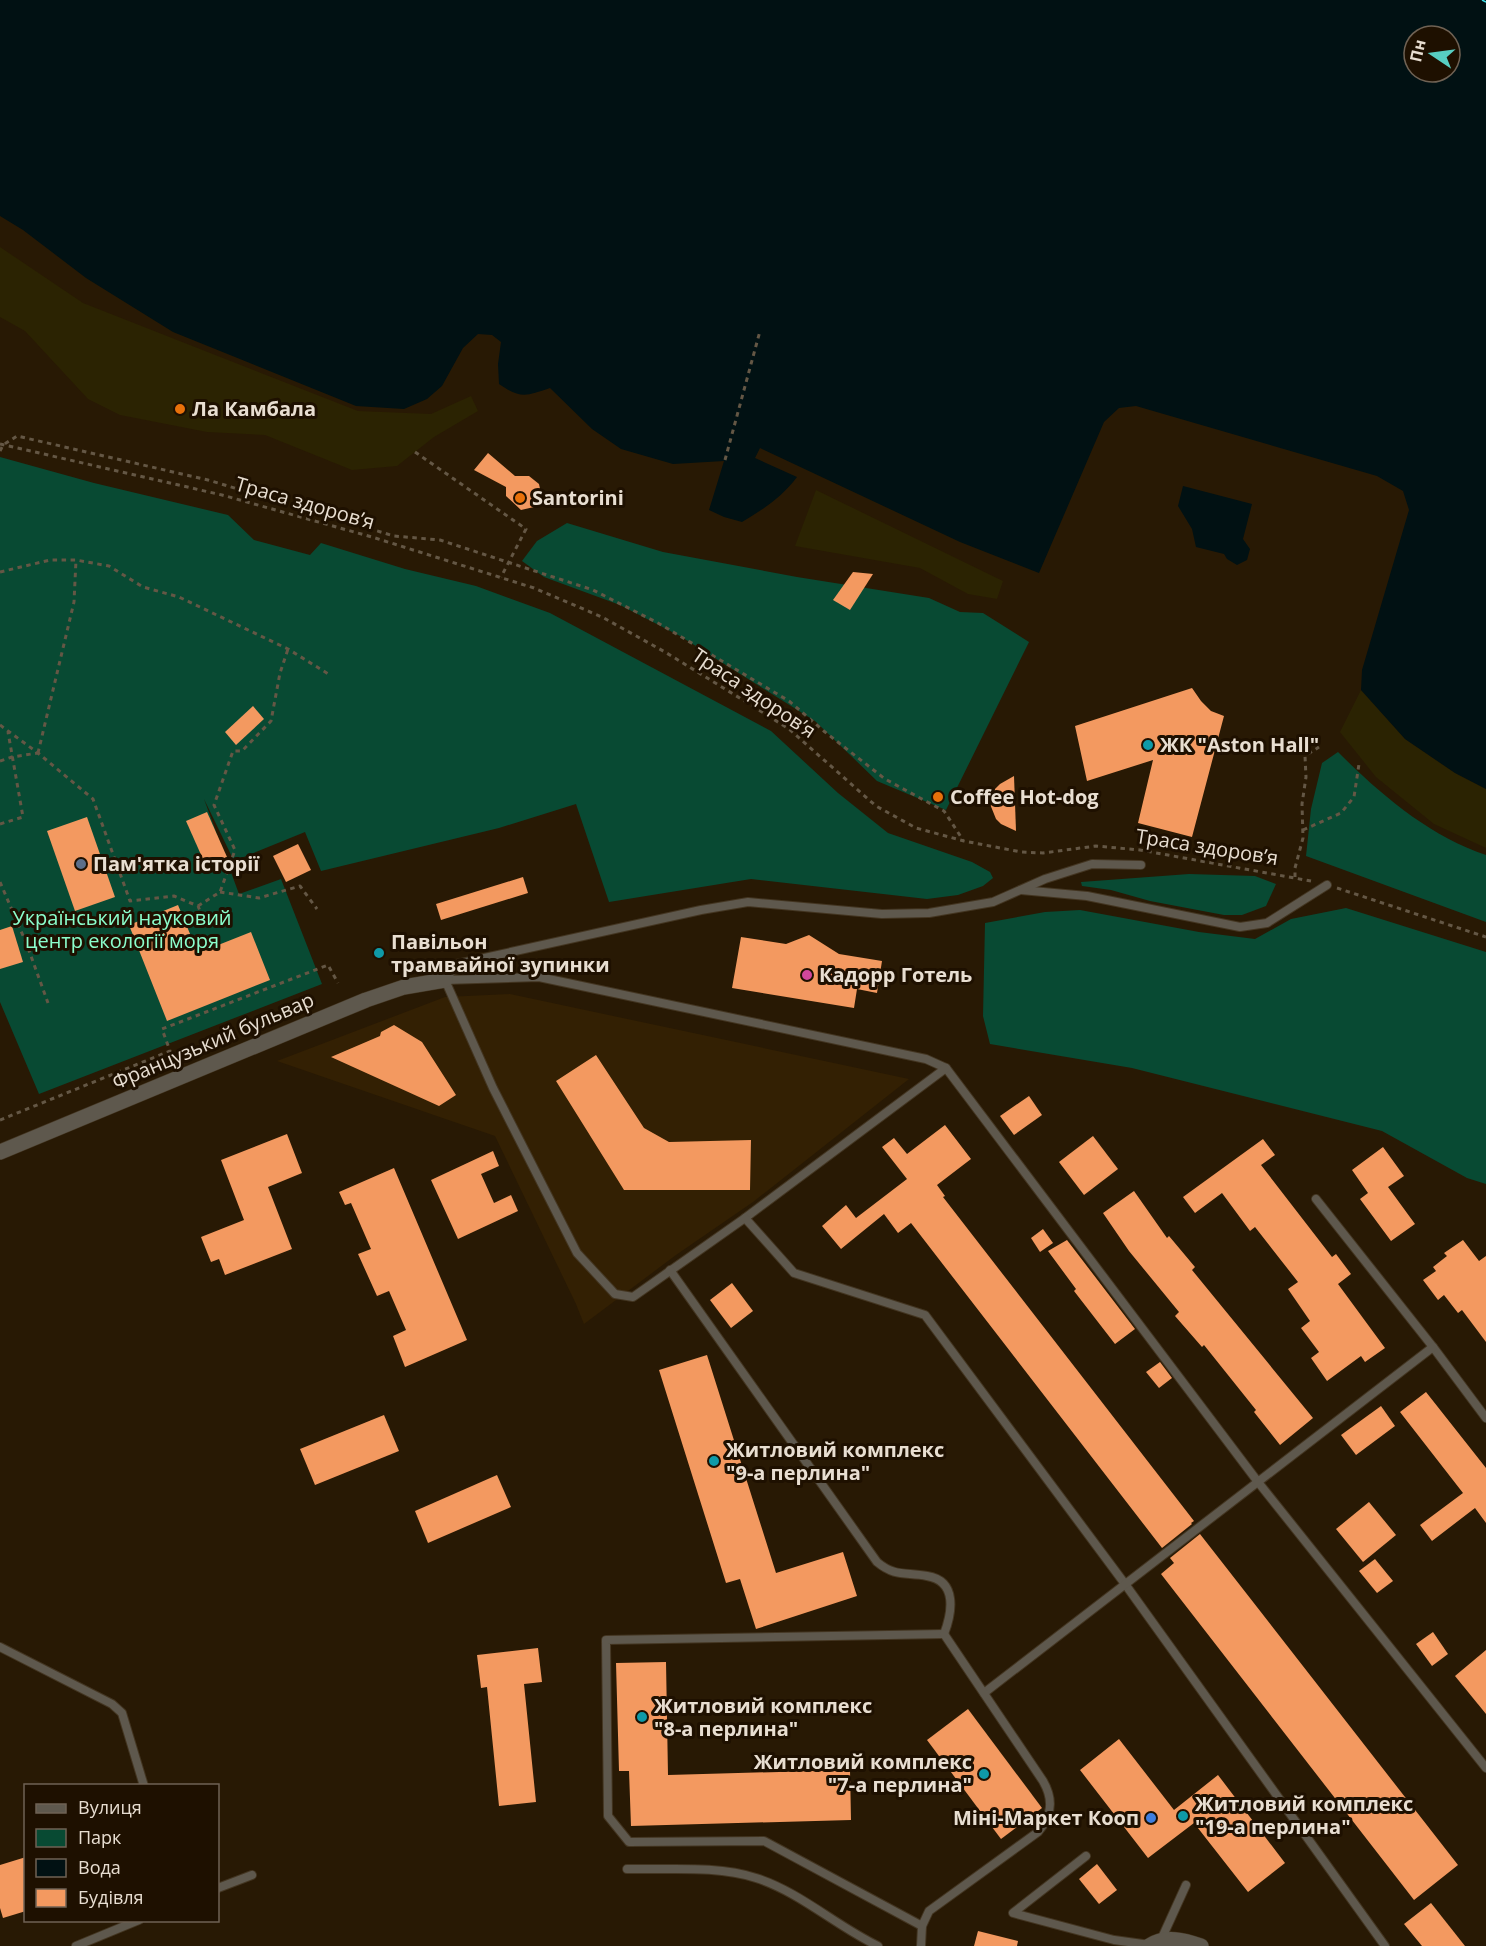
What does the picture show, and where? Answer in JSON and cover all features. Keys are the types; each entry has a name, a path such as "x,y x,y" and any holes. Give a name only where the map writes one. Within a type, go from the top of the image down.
{"street":[{"name":"Французький бульвар","path":"0,1152 366,1000 404,987 445,980"},
{"path":"1153,1944 1174,1940 1201,1946"}],"lane":[{"path":"445,980 457,964 701,910 748,902 882,914 929,913 993,903 1045,879 1092,864 1140,865"},
{"path":"1020,890 1087,896 1240,927 1267,923 1328,885"},
{"path":"445,980 539,977 926,1059 946,1068 1258,1482 1486,1767"},
{"path":"445,980 493,1088 577,1253 615,1294 633,1297 745,1218 946,1068"},
{"path":"1316,1199 1486,1418"},
{"path":"745,1218 794,1273 925,1315 1125,1584 1384,1946"},
{"path":"670,1270 877,1562 898,1574 929,1576 940,1581 948,1591 952,1604 951,1617 944,1634"},
{"path":"984,1693 1433,1347"},
{"path":"921,1946 922,1926 929,1911 1038,1832 1046,1823 1051,1802 1048,1791 944,1634"},
{"path":"922,1926 764,1840 629,1842 609,1816 606,1640 944,1634"},
{"path":"0,1647 112,1704 122,1713 144,1784"},
{"path":"1086,1856 1013,1913 1114,1940 1153,1944 1186,1885"},
{"path":"627,1869 715,1870 741,1873 778,1887 878,1946"},
{"path":"219,1888 252,1875"},
{"path":"76,1946 134,1922"}],"path":[{"path":"725,460 760,331"},
{"path":"0,451 2,445 17,436 185,474 394,536 440,540 593,590 658,623 789,701 885,779 944,811 964,841"},
{"name":"Траса здоров’я","path":"2,445 222,495 372,537 534,588 602,617 664,652 789,729 876,806 916,828 964,841 1021,852 1042,853 1096,846 1140,850 1295,877 1361,894 1486,937"},
{"path":"415,452 525,529 501,577"},
{"path":"0,573 50,560 76,560 109,566 142,587 179,597 288,649 330,675"},
{"path":"38,753 74,602 76,560"},
{"path":"198,906 220,892 235,850 214,805 233,751 242,751 271,721 280,672 288,649"},
{"path":"0,725 93,799 130,901 174,896 198,906 207,928"},
{"path":"0,824 23,817 7,730"},
{"path":"1295,877 1295,868 1303,838 1302,804 1306,777 1305,756 1319,747"},
{"path":"0,761 38,753"},
{"path":"1303,830 1341,813 1354,797 1359,764"},
{"path":"0,882 27,945 48,1003"},
{"path":"220,892 259,898 300,886 317,909"},
{"path":"0,1120 170,1051 162,1029 328,965 338,983"}],"shaded area":[{"path":"510,994 909,1079 753,1202 676,1255 584,1324 495,1136 277,1061 445,997"}],"green space":[{"name":"Український науковий центр екології моря","path":"0,457 94,483 228,515 254,540 310,555 321,543 405,569 476,586 550,613 771,731 838,793 888,833 972,862 990,872 993,878 983,886 958,895 927,899 751,879 609,902 576,804 499,828 321,871 305,832 234,861 204,799 239,894 281,879 322,984 39,1094 0,1002"},
{"path":"567,523 663,552 797,577 929,598 960,612 983,613 1029,642 946,810 877,781 815,721 680,636 620,605 544,577 522,561 537,541"},
{"path":"1338,752 1406,812 1445,837 1486,855 1486,922 1306,856 1311,809 1322,763"},
{"path":"1189,874 1255,876 1276,884 1266,906 1242,915 1224,915 1150,901 1111,890 1082,886 1081,882"},
{"path":"1346,908 1486,952 1486,1184 1467,1178 1382,1131 1132,1068 990,1044 983,1016 985,923 1045,912 1080,910 1199,932 1255,939 1291,919"}],"sand":[{"path":"0,247 83,303 358,411 431,414 471,396 478,411 434,437 397,466 352,470 265,435 207,432 120,415 88,399 25,331 0,317"},
{"path":"816,490 1003,581 997,599 968,594 920,568 795,546"},
{"path":"1361,690 1405,739 1455,773 1486,789 1486,848 1434,824 1376,777 1340,732"}],"water":[{"path":"0,0 1486,0 1486,789 1455,773 1405,739 1361,690 1362,670 1409,510 1403,491 1377,476 1136,406 1119,408 1104,422 1039,573 960,542 760,448 755,458 797,477 772,502 742,522 709,510 724,461 673,464 621,449 592,429 550,388 524,395 507,389 499,384 498,364 501,342 492,335 478,334 463,348 442,386 427,399 404,409 356,406 173,332 86,278 23,230 0,216"},
{"path":"1183,486 1252,504 1243,539 1250,549 1247,560 1237,565 1227,559 1224,554 1196,547 1192,529 1178,506"}],"building":[{"path":"488,453 515,476 529,476 539,484 542,498 534,507 521,510 506,496 506,487 474,470"},
{"path":"853,572 873,574 850,610 833,600"},
{"name":"ЖК \"Aston Hall\"","path":"1192,688 1211,711 1224,716 1192,837 1138,823 1153,760 1087,781 1075,726"},
{"path":"253,706 264,719 236,745 225,732"},
{"path":"1014,776 1016,831 996,819 990,804 995,789"},
{"path":"207,812 227,857 206,866 186,821"},
{"name":"Пам'ятка історії","path":"87,817 115,897 75,911 47,831"},
{"path":"298,844 311,870 286,882 273,856"},
{"path":"523,877 528,893 441,920 436,904"},
{"path":"178,905 198,953 251,932 270,980 167,1021 129,925"},
{"path":"12,926 23,962 0,969 0,930"},
{"name":"Кадорр Готель","path":"809,935 839,954 882,961 877,993 857,989 854,1008 732,988 741,937 786,944"},
{"path":"394,1025 422,1042 456,1095 439,1106 331,1057 380,1036 381,1032"},
{"path":"596,1055 644,1128 669,1142 751,1140 750,1190 624,1190 556,1081"},
{"path":"1029,1096 1042,1115 1014,1135 1000,1116"},
{"path":"945,1125 971,1159 937,1185 945,1196 943,1197 1194,1521 1162,1548 911,1223 898,1233 884,1214 841,1249 822,1226 846,1205 856,1218 907,1179 882,1147 894,1138 907,1154"},
{"path":"287,1134 302,1173 268,1187 292,1249 225,1275 219,1259 211,1262 201,1237 244,1220 221,1160"},
{"path":"1093,1136 1118,1169 1084,1195 1059,1162"},
{"path":"1263,1139 1275,1155 1261,1165 1332,1257 1336,1254 1351,1274 1338,1284 1385,1348 1365,1362 1361,1356 1327,1381 1311,1358 1319,1352 1301,1328 1310,1321 1288,1289 1298,1282 1255,1227 1250,1231 1222,1193 1195,1213 1183,1197"},
{"path":"1383,1147 1404,1176 1388,1187 1415,1224 1391,1241 1360,1199 1368,1193 1352,1170"},
{"path":"493,1151 499,1166 481,1174 494,1203 511,1195 518,1211 458,1239 431,1180"},
{"path":"394,1168 467,1340 405,1367 393,1336 406,1330 389,1291 377,1296 358,1254 371,1249 351,1203 345,1205 339,1192"},
{"path":"1134,1191 1167,1238 1169,1236 1195,1267 1192,1270 1313,1418 1280,1445 1254,1412 1256,1410 1204,1345 1202,1347 1175,1316 1179,1312 1129,1251 1103,1213"},
{"path":"1043,1229 1053,1243 1040,1252 1031,1238"},
{"path":"1067,1240 1135,1329 1115,1344 1074,1291 1076,1289 1048,1251"},
{"path":"1463,1240 1479,1261 1486,1256 1486,1342 1462,1310 1458,1313 1444,1295 1438,1300 1423,1280 1436,1271 1433,1267 1447,1256 1444,1253"},
{"path":"732,1283 753,1311 731,1328 710,1300"},
{"name":"Житловий комплекс \"9-а перлина\"","path":"707,1355 776,1573 843,1552 857,1596 756,1629 740,1579 726,1583 659,1370"},
{"path":"1160,1362 1172,1378 1159,1388 1146,1372"},
{"path":"1426,1392 1486,1468 1486,1523 1475,1508 1432,1541 1420,1525 1463,1493 1400,1412"},
{"path":"1381,1406 1395,1426 1356,1455 1341,1435"},
{"path":"384,1415 399,1451 315,1485 300,1449"},
{"path":"497,1475 511,1507 428,1543 415,1511"},
{"path":"1369,1502 1396,1535 1363,1562 1336,1529"},
{"path":"1200,1534 1458,1865 1414,1900 1161,1574 1174,1563 1170,1558"},
{"path":"1375,1559 1393,1581 1377,1593 1359,1571"},
{"path":"1433,1632 1448,1654 1432,1666 1416,1644"},
{"path":"538,1648 542,1682 524,1684 536,1802 499,1806 487,1687 481,1688 477,1655"},
{"path":"1486,1650 1486,1714 1455,1676"},
{"name":"Житловий комплекс \"8-а перлина\"","path":"666,1662 668,1775 850,1770 851,1820 631,1826 629,1771 619,1771 616,1663"},
{"name":"Житловий комплекс \"7-а перлина\"","path":"968,1709 1042,1808 1001,1839 927,1740"},
{"name":"Житловий комплекс \"19-а перлина\"","path":"1119,1739 1174,1810 1218,1775 1285,1863 1248,1892 1194,1823 1148,1858 1080,1770"},
{"path":"24,1858 24,1912 3,1918 0,1908 0,1865"},
{"path":"1097,1864 1117,1890 1099,1904 1079,1879"},
{"path":"1431,1903 1465,1946 1422,1946 1404,1924"},
{"path":"978,1931 1018,1941 1017,1946 974,1946"}],"ferry route":[{"path":"1482,0 1486,2"}],"place":[{"name":"Ла Камбала","path":"180,409"},
{"name":"Santorini","path":"520,498"},
{"name":"ЖК \"Aston Hall\"","path":"1148,745"},
{"name":"Coffee Hot-dog","path":"938,797"},
{"name":"Пам'ятка історії","path":"81,864"},
{"name":"Павільон трамвайної зупинки","path":"379,953"},
{"name":"Кадорр Готель","path":"807,975"},
{"name":"Житловий комплекс \"9-а перлина\"","path":"714,1461"},
{"name":"Житловий комплекс \"8-а перлина\"","path":"642,1717"},
{"name":"Житловий комплекс \"7-а перлина\"","path":"984,1774"},
{"name":"Житловий комплекс \"19-а перлина\"","path":"1183,1816"},
{"name":"Міні-Маркет Кооп","path":"1151,1818"}]}
